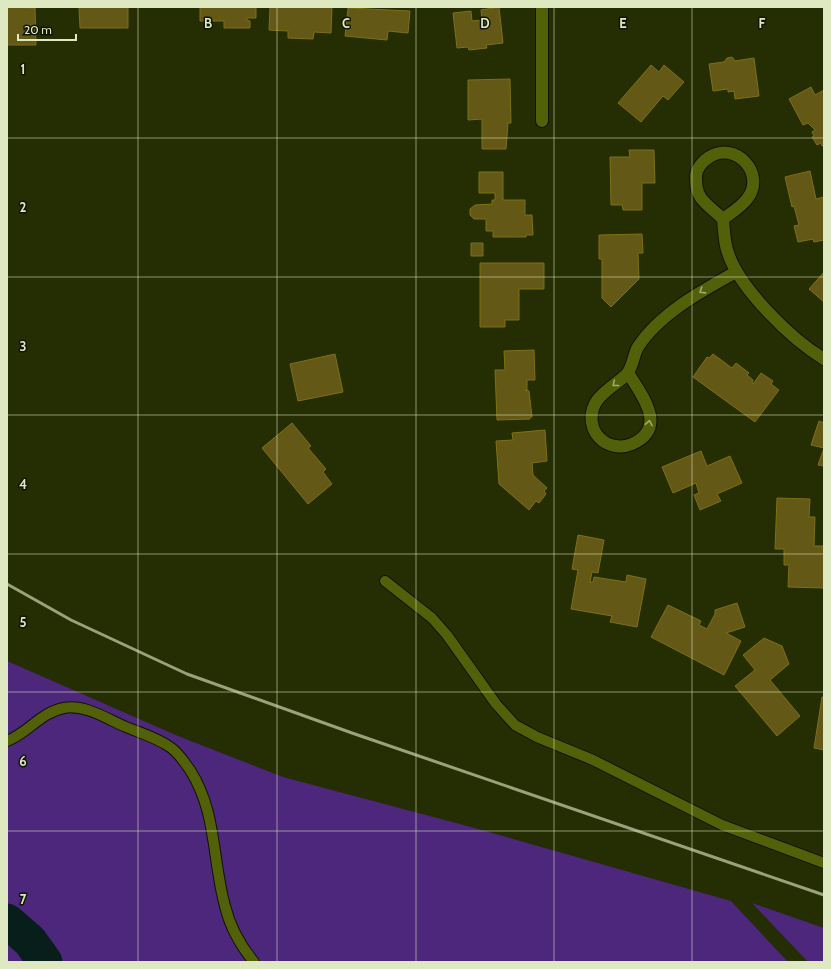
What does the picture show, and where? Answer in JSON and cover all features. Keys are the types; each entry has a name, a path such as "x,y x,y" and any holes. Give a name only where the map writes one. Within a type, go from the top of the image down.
{"street":[{"path":"542,7 542,121"},
{"path":"723,219 746,200 751,192 754,180 750,167 746,161 738,155 723,152 713,154 703,161 697,172 695,185 700,198 723,219 724,236 728,253 736,272 775,320 824,359"},
{"path":"628,374 647,402 650,412 650,422 647,432 640,440 631,445 612,445 603,441 592,426 591,417 597,400 628,374 638,347 661,322 699,292 736,272"}],"lane":[{"path":"385,581 432,618 447,635 496,704 515,725 537,737 593,760 722,825 824,863"},
{"path":"7,741 17,737 52,711 70,707 92,712 171,747 183,759 204,795 209,811 217,870 225,906 233,931 254,962"}],"shaded area":[{"path":"7,661 178,736 283,777 471,827 731,901 788,962 7,962"},
{"path":"752,903 824,928 824,962 808,962"}],"building":[{"path":"7,7 35,8 36,45 7,45"},
{"path":"79,7 128,7 128,28 80,28"},
{"path":"200,7 256,7 256,18 247,18 247,20 250,21 250,28 224,28 224,21 200,21"},
{"path":"270,7 332,7 331,33 314,32 313,39 288,38 288,31 269,30"},
{"path":"499,7 503,43 486,45 487,48 469,50 468,47 457,48 453,13 471,11 472,21 482,20 481,10"},
{"path":"348,8 410,11 408,33 388,31 387,40 345,36"},
{"path":"732,57 735,61 754,58 759,96 735,99 734,91 728,92 728,89 713,91 709,64 724,62 727,58"},
{"path":"651,65 659,72 664,65 684,82 668,100 663,96 641,122 618,103"},
{"path":"510,79 511,123 508,123 506,149 482,149 482,119 468,120 468,80"},
{"path":"811,87 815,95 824,90 824,145 822,146 821,143 817,145 812,137 814,136 812,132 815,130 808,123 803,125 789,99"},
{"path":"629,150 654,150 655,183 642,183 642,210 623,210 622,205 611,205 610,157 630,157"},
{"path":"810,171 816,199 824,197 824,240 814,242 813,239 798,242 794,226 799,225 794,206 792,207 785,177"},
{"path":"479,172 503,172 503,200 525,200 525,215 532,215 533,235 526,235 526,237 493,237 493,231 486,231 486,219 474,219 470,215 470,209 475,205 492,204 492,200 495,200 495,193 479,193"},
{"path":"642,234 643,253 638,253 639,279 611,307 602,298 602,259 599,259 599,235"},
{"path":"471,243 483,243 483,256 471,256"},
{"path":"480,263 544,263 544,289 519,289 519,320 505,320 505,327 480,327"},
{"path":"824,272 824,302 809,289"},
{"path":"534,350 535,380 527,380 527,390 525,390 529,391 532,417 530,417 530,419 497,420 495,370 505,370 504,351"},
{"path":"335,354 343,392 298,401 290,364"},
{"path":"713,354 732,368 736,363 749,373 747,375 753,380 753,384 761,373 773,381 771,384 779,390 755,422 693,377 707,357 709,358"},
{"path":"819,421 824,423 824,448 811,445"},
{"path":"292,423 311,446 308,448 326,469 323,472 332,484 308,504 262,448"},
{"path":"545,430 547,461 532,463 533,475 547,488 544,491 546,494 539,503 536,501 529,510 499,484 496,441 513,440 512,433"},
{"path":"824,448 824,466 818,465"},
{"path":"701,451 707,466 730,456 742,483 717,494 721,501 700,510 694,495 699,493 696,483 673,493 662,467"},
{"path":"777,498 810,499 809,517 815,517 814,546 824,546 824,588 788,587 789,565 784,565 784,549 775,549"},
{"path":"578,535 604,540 598,573 592,572 590,582 593,582 594,577 626,582 627,575 646,579 637,627 610,622 612,616 571,609 578,570 572,569"},
{"path":"737,603 745,627 726,633 741,641 724,675 651,637 668,605 701,621 699,625 707,629 715,614 715,610"},
{"path":"764,638 782,646 789,664 770,680 800,716 777,736 735,686 755,670 743,655"},
{"path":"822,697 824,697 824,750 814,748"}],"waterway":[{"path":"7,921 30,941 45,962"}],"railway":[{"path":"7,584 71,620 187,674 352,733 824,895"}]}
